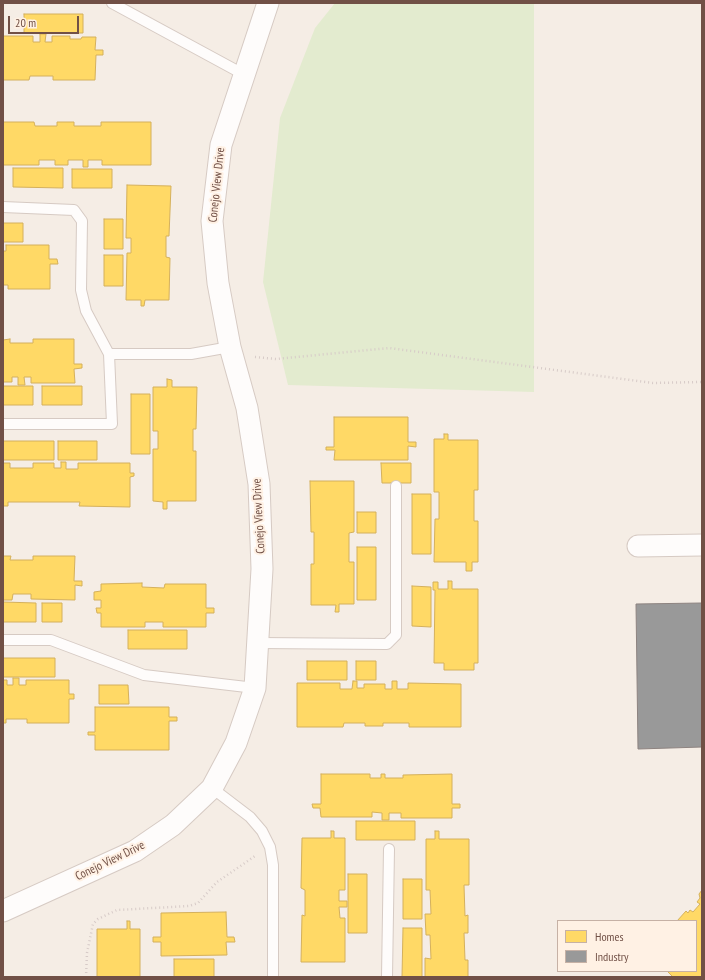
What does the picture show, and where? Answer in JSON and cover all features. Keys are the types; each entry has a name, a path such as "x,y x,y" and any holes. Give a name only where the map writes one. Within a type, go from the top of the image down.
{"street":[{"name":"Conejo View Drive","path":"3,912 135,851 173,825 212,788 236,743 255,688 262,569 259,484 247,408 230,347 218,283 212,221 221,145 243,74 268,3"},
{"path":"638,546 702,545"}],"lane":[{"path":"112,3 243,74"},
{"path":"3,207 74,210 82,221 81,290 86,311 109,354 112,424 3,424"},
{"path":"109,354 191,354 230,347"},
{"path":"258,643 387,644 396,635 396,486"},
{"path":"3,640 50,640 144,675 255,688"},
{"path":"212,788 250,816 262,831 270,847 273,865 273,977"},
{"path":"387,977 389,849"}],"path":[{"path":"257,357 276,359 389,348 653,383 702,382"},
{"path":"86,977 87,953 94,924 98,919 117,910 189,906 198,903 216,882 270,847"}],"green space":[{"path":"335,3 534,3 534,392 288,385 263,282 280,118 315,28"}],"building: Homes":[{"path":"24,14 83,14 83,33 24,33"},
{"path":"40,34 46,34 45,42 52,42 52,36 70,36 70,39 96,37 95,50 103,50 103,55 96,55 95,80 53,80 53,76 30,76 29,80 3,80 3,36 33,36 33,42 40,42"},
{"path":"3,122 34,122 35,126 57,126 57,122 74,122 74,126 101,126 101,122 151,122 151,165 102,165 102,160 88,160 88,167 83,167 83,160 68,160 68,165 55,165 55,160 39,160 39,165 3,165"},
{"path":"13,168 63,168 63,188 13,187"},
{"path":"72,169 112,169 112,188 72,188"},
{"path":"127,185 171,186 169,236 166,236 166,257 170,258 169,300 145,300 144,306 141,306 141,300 126,300 127,253 131,253 131,238 126,238"},
{"path":"104,219 123,219 123,249 104,249"},
{"path":"3,223 23,223 23,242 3,242"},
{"path":"6,245 49,245 49,259 57,259 58,264 50,264 50,289 8,289 8,285 3,285 3,251 6,251"},
{"path":"104,255 123,255 123,286 104,286"},
{"path":"10,339 10,343 33,343 33,339 74,339 74,364 82,364 82,368 74,369 75,383 31,383 31,377 24,377 25,385 18,385 18,377 12,377 12,382 3,382 3,340"},
{"path":"167,379 172,380 172,387 197,387 196,429 193,429 193,451 196,451 196,501 167,501 167,509 163,509 163,502 153,501 153,449 158,449 158,431 153,431 153,387 167,387"},
{"path":"3,386 33,386 33,405 3,405"},
{"path":"42,386 82,386 82,405 42,405"},
{"path":"131,394 150,394 150,454 131,454"},
{"path":"334,417 408,417 408,442 416,442 416,447 408,446 408,460 334,460 335,450 326,450 326,447 334,447"},
{"path":"444,434 448,434 448,440 478,440 478,490 474,490 474,521 478,521 478,562 472,562 472,571 466,571 466,562 434,562 435,519 439,519 439,492 434,492 434,439 444,439"},
{"path":"3,441 54,441 54,460 3,460"},
{"path":"58,441 97,441 97,460 58,460"},
{"path":"61,462 66,462 66,469 78,469 78,463 130,463 130,473 134,473 134,476 130,477 130,507 79,506 80,502 8,502 8,506 3,506 3,463 10,463 10,468 33,468 33,463 54,463 54,468 61,468"},
{"path":"381,463 411,463 411,483 382,483"},
{"path":"310,481 354,481 354,532 349,533 349,562 354,562 354,604 339,604 339,612 335,612 336,605 311,605 311,564 314,564 314,532 311,532"},
{"path":"412,494 431,494 431,554 412,554"},
{"path":"357,512 376,512 376,533 357,533"},
{"path":"357,547 376,547 376,600 357,600"},
{"path":"3,556 11,556 10,560 33,560 33,556 75,556 74,581 82,581 82,586 75,585 75,600 31,599 31,594 13,594 12,600 3,600"},
{"path":"448,581 452,581 452,589 478,589 478,663 474,663 474,670 444,670 444,663 434,663 435,590 433,590 433,582 438,582 438,589 448,589"},
{"path":"142,583 142,587 164,588 165,584 206,584 206,608 214,608 214,613 206,613 206,627 163,627 163,622 145,622 145,627 101,627 101,613 97,613 96,608 101,608 101,600 94,600 94,592 101,591 101,584"},
{"path":"412,586 431,587 431,627 412,626"},
{"path":"3,602 36,603 36,622 3,622"},
{"path":"42,603 62,603 62,622 42,622"},
{"path":"128,630 187,630 187,649 128,649"},
{"path":"3,658 55,658 55,677 3,677"},
{"path":"307,661 347,661 347,680 307,680"},
{"path":"356,661 376,661 376,680 356,680"},
{"path":"13,678 19,678 19,685 26,685 26,680 69,680 69,694 74,694 74,699 69,699 69,723 27,723 27,719 6,719 6,723 3,723 3,680 7,680 7,685 13,685"},
{"path":"353,681 357,681 357,688 364,688 364,684 385,684 385,689 392,689 392,681 397,681 397,689 408,689 408,683 461,684 461,727 409,727 409,723 383,723 383,726 365,726 365,723 344,723 343,727 297,727 297,683 340,683 340,689 352,689"},
{"path":"99,685 128,685 129,704 99,704"},
{"path":"95,707 169,707 169,717 177,717 177,721 169,721 169,750 95,750 95,735 88,735 88,732 95,732"},
{"path":"321,774 370,774 370,778 381,778 381,774 385,774 385,778 403,778 403,775 452,774 452,804 460,804 460,808 452,808 452,818 401,818 401,813 389,813 389,820 382,820 382,813 372,812 372,817 321,817 320,808 313,808 312,804 321,804"},
{"path":"356,821 415,821 415,840 356,840"},
{"path":"331,831 334,831 334,838 345,838 345,890 339,890 339,901 347,901 347,907 339,907 340,918 345,918 345,962 301,962 302,915 305,916 305,890 301,888 302,838 331,838"},
{"path":"435,831 439,831 439,839 469,839 469,885 464,885 465,916 468,915 468,933 464,933 465,960 468,960 468,977 425,977 425,958 431,959 430,935 426,935 425,914 431,914 430,890 426,890 426,839 435,839"},
{"path":"348,874 367,874 367,933 348,933"},
{"path":"403,879 422,879 422,919 403,919"},
{"path":"702,890 702,977 673,977 668,972 697,972 697,920 678,920 686,911 688,913 690,910 693,912 700,904 697,902 700,898 699,894"},
{"path":"226,912 227,937 234,937 235,942 226,942 227,955 161,956 161,942 153,942 153,937 161,937 161,913"},
{"path":"127,921 130,921 130,929 140,929 140,977 97,977 97,929 127,929"},
{"path":"403,928 422,928 422,977 402,977"},
{"path":"174,959 214,959 214,977 174,977"}],"building: Industry":[{"path":"702,603 702,747 638,749 636,604"}]}
